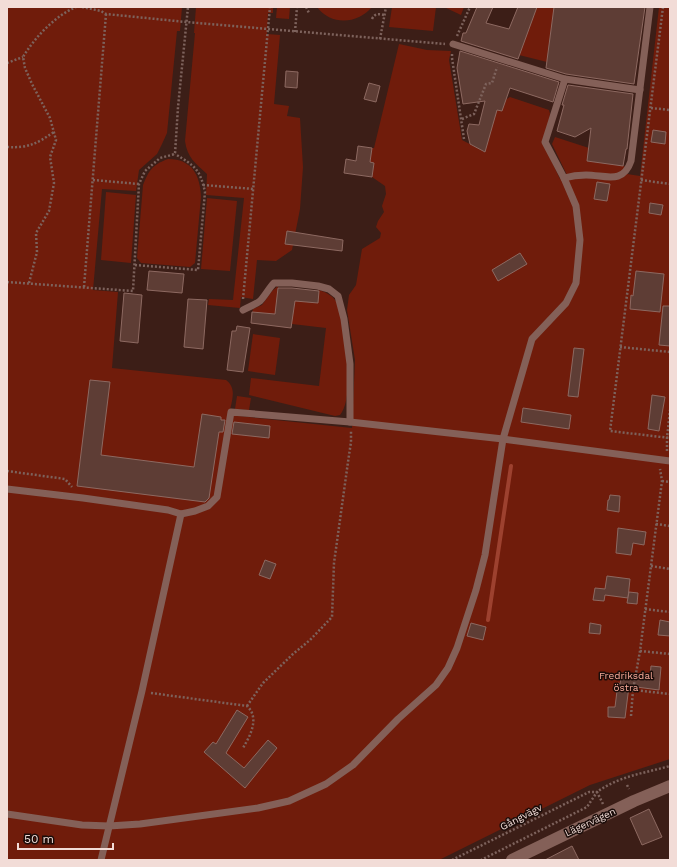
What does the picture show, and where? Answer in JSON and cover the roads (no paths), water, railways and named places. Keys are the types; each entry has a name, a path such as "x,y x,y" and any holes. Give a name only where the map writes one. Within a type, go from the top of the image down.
{"street":[{"name":"Lägervägen","path":"512,860 608,813 670,786"}],"lane":[{"path":"564,178 584,175 618,177 629,169 650,7"},
{"path":"453,44 565,79 640,90"},
{"path":"7,814 82,825 109,826 140,824 258,808 289,801 301,797 336,778 353,765 398,719 436,685 448,668 457,648 476,590 485,555 503,439 532,339 566,303 576,283 580,240 576,206 564,178 545,142 565,79"},
{"path":"242,310 261,300 267,290 274,283 292,283 318,286 329,289 338,296 344,319 350,364 350,422"},
{"path":"7,489 168,510 181,514 208,506 217,497 231,412 350,422 503,439 669,460"},
{"path":"101,860 142,691 181,514"}],"waterway":[{"path":"488,620 511,466"}],"park label":[{"name":"Fredriksdal östra","path":"626,680"}]}
